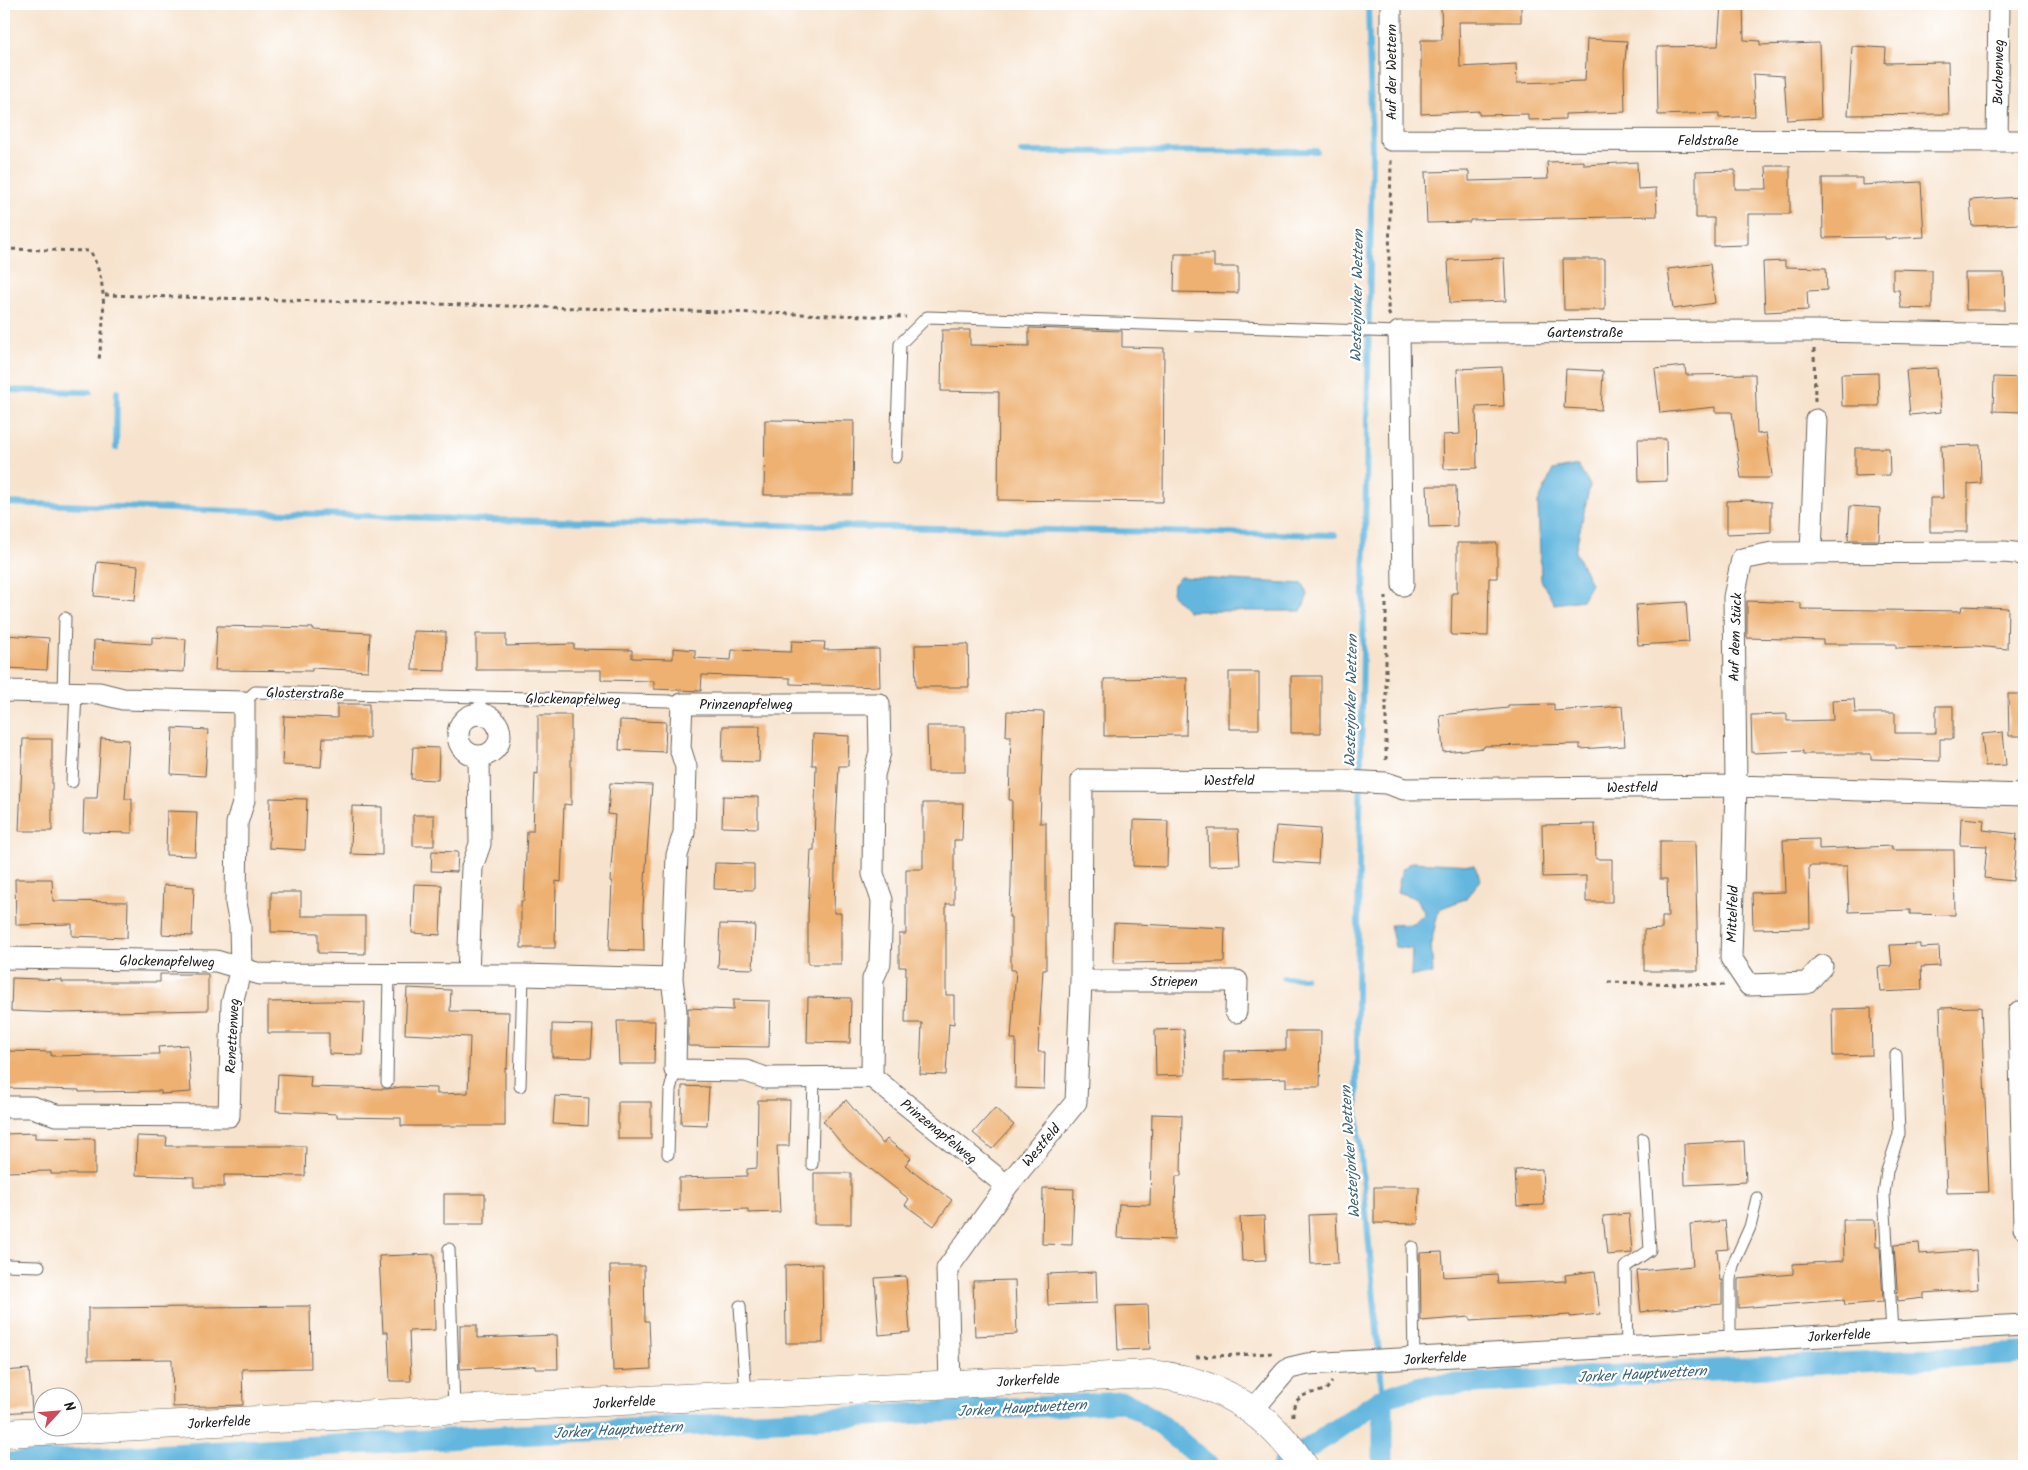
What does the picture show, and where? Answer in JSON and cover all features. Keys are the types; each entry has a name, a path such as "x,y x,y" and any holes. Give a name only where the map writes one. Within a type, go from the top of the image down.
{"street":[{"name":"Auf der Wettern","path":"1391,4 1391,140"},
{"name":"Buchenweg","path":"1997,141 1999,4"},
{"name":"Feldstraße","path":"1391,140 2024,141"},
{"name":"Gartenstraße","path":"1393,332 1814,331 2024,335"},
{"path":"1393,332 1403,585"},
{"path":"1811,554 1816,420"},
{"name":"Auf dem Stück","path":"1736,786 1734,597 1742,559 1772,553 2004,552 2024,554"},
{"name":"Glosterstraße","path":"4,691 99,693 123,699 244,702"},
{"name":"Renettenweg","path":"4,1107 32,1107 56,1115 229,1116 232,1003 241,968 240,924 236,903 236,823 244,800 244,702"},
{"name":"Prinzenapfelweg","path":"675,1070 676,1011 672,980 677,855 684,833 686,767 680,748 682,704 879,704 880,752 874,775 873,874 882,900 880,963 873,979 872,1077 1007,1186"},
{"path":"480,705 498,724 500,739 493,751 479,756 471,755 464,750 458,735 464,719 480,705"},
{"path":"468,975 472,867 480,844 479,756"},
{"name":"Westfeld","path":"950,1385 947,1269 1007,1186 1076,1102 1081,981 1082,780 1344,781 1386,783 1404,789 1736,786 2024,795"},
{"name":"Mittelfeld","path":"1736,786 1731,958 1750,985"},
{"name":"Glockenapfelweg","path":"4,958 216,961 260,974 523,975 672,980"},
{"path":"1750,985 1807,983 1822,966"},
{"name":"Striepen","path":"1081,981 1237,982 1236,1012"},
{"path":"2019,1012 2024,1228"},
{"path":"675,1070 746,1070 766,1078 872,1077"},
{"name":"Jorkerfelde","path":"4,1433 746,1396 1124,1374 1158,1374 1205,1384 1234,1398 1252,1410 1290,1368 1330,1363 2024,1325"},
{"path":"1252,1410 1289,1431 1304,1466"}],"lane":[{"path":"896,457 900,344 927,317 1393,332"},
{"path":"65,618 72,782"},
{"name":"Glosterstraße","path":"244,702 255,692 480,705"},
{"name":"Glockenapfelweg","path":"480,705 669,701 682,704"},
{"path":"387,1082 389,975"},
{"path":"520,1086 523,975"},
{"path":"1892,1332 1884,1194 1887,1171 1899,1134 1896,1055"},
{"path":"668,1154 670,1090 675,1070"},
{"path":"812,1164 814,1077"},
{"path":"1627,1347 1625,1267 1650,1250 1643,1139"},
{"path":"1730,1342 1730,1279 1733,1266 1750,1227 1757,1198"},
{"path":"1412,1247 1414,1359"},
{"path":"449,1250 454,1411"},
{"path":"4,1265 39,1266"},
{"path":"740,1306 746,1396"}],"path":[{"path":"1391,140 1388,312 1393,332"},
{"path":"4,249 90,251 97,264 105,295 99,360"},
{"path":"105,295 927,317"},
{"path":"1814,331 1816,420"},
{"path":"1608,982 1750,985"},
{"path":"1289,1431 1293,1410 1299,1398 1307,1392 1326,1390 1332,1382 1330,1363"}],"water":[{"path":"1578,465 1590,485 1575,552 1591,584 1582,600 1554,604 1541,580 1538,503 1553,470"},
{"path":"1180,577 1303,584 1308,595 1301,611 1188,611 1172,595 1173,584"},
{"path":"1412,862 1474,865 1481,880 1465,899 1439,909 1431,943 1433,974 1411,976 1412,949 1395,947 1390,925 1414,924 1425,913 1416,898 1397,892 1402,869"}],"building":[{"path":"1441,4 1521,4 1521,22 1459,22 1460,67 1516,64 1517,83 1585,81 1587,39 1627,41 1624,70 1625,112 1565,114 1565,119 1528,120 1528,114 1479,115 1479,111 1421,114 1421,40 1442,40"},
{"path":"1721,4 1743,4 1744,40 1760,41 1760,45 1819,43 1821,118 1787,120 1784,76 1753,74 1755,116 1719,118 1719,113 1658,115 1657,47 1718,46"},
{"path":"1852,46 1886,48 1885,63 1948,62 1949,114 1848,115"},
{"path":"1584,161 1584,165 1637,162 1638,189 1656,188 1657,216 1470,220 1470,222 1427,223 1425,172 1469,171 1469,181 1548,179 1547,162"},
{"path":"1766,166 1790,166 1790,214 1748,214 1748,245 1714,246 1714,218 1696,218 1696,171 1735,170 1735,189 1767,189"},
{"path":"1822,178 1862,178 1862,185 1921,182 1924,237 1885,239 1885,237 1823,238"},
{"path":"2020,197 2021,224 1972,226 1970,200"},
{"path":"1175,254 1214,254 1214,267 1238,267 1238,293 1174,292"},
{"path":"1504,258 1506,301 1450,303 1448,260"},
{"path":"1563,259 1605,259 1605,310 1564,310"},
{"path":"1785,261 1785,267 1826,268 1827,290 1807,291 1808,310 1765,312 1763,262"},
{"path":"1710,264 1715,303 1673,309 1668,269"},
{"path":"1893,269 1932,270 1932,309 1901,308 1899,290 1893,290"},
{"path":"1965,273 2004,273 2005,310 1966,310"},
{"path":"1029,328 1122,331 1122,347 1164,348 1163,502 998,500 999,392 941,391 942,330 970,330 970,345 1029,346"},
{"path":"1685,366 1686,375 1755,374 1757,434 1766,433 1772,475 1770,478 1741,478 1732,412 1715,412 1715,407 1660,413 1655,369"},
{"path":"1502,367 1504,406 1476,407 1477,468 1444,469 1443,435 1460,434 1457,369"},
{"path":"1937,368 1941,412 1910,415 1906,370"},
{"path":"1566,369 1603,371 1601,410 1564,408"},
{"path":"1878,373 1879,406 1842,406 1841,374"},
{"path":"1994,377 2024,378 2024,412 1993,411"},
{"path":"765,420 854,421 853,495 764,495"},
{"path":"1638,439 1666,439 1667,481 1639,482"},
{"path":"1980,445 1981,483 1968,484 1968,532 1930,532 1930,498 1943,498 1941,446"},
{"path":"1855,448 1889,448 1890,475 1855,476"},
{"path":"1427,486 1456,486 1457,526 1429,527"},
{"path":"1727,501 1771,502 1771,532 1727,534"},
{"path":"1850,506 1880,508 1879,540 1848,540"},
{"path":"1457,543 1497,543 1497,578 1489,578 1488,636 1451,635 1452,593 1457,593"},
{"path":"97,562 138,566 135,600 94,596"},
{"path":"1747,601 1801,603 1801,609 1961,611 1962,606 2008,608 2007,649 1975,646 1896,648 1896,644 1823,644 1823,640 1747,638"},
{"path":"1686,602 1689,642 1638,645 1636,605"},
{"path":"217,626 313,628 313,630 370,633 368,671 312,668 312,671 215,670"},
{"path":"413,631 446,632 445,671 412,670"},
{"path":"476,634 506,634 506,646 574,644 574,649 632,650 632,658 673,659 673,648 695,650 695,658 731,660 732,650 791,652 792,641 825,642 824,650 879,649 880,687 790,684 790,678 702,675 701,691 654,689 654,681 601,680 601,670 476,670"},
{"path":"6,635 49,638 47,670 5,668"},
{"path":"152,637 186,639 184,672 93,668 94,640 152,644"},
{"path":"968,644 969,687 916,687 915,645"},
{"path":"1229,672 1259,672 1259,729 1229,729"},
{"path":"1291,676 1321,676 1321,733 1291,733"},
{"path":"1187,678 1186,735 1104,736 1104,679"},
{"path":"2008,694 2024,694 2024,736 2009,736"},
{"path":"1854,699 1855,713 1895,713 1895,733 1936,733 1936,706 1953,706 1953,739 1940,739 1940,761 1871,759 1871,754 1803,754 1803,751 1752,753 1751,715 1787,714 1787,721 1833,720 1832,700"},
{"path":"337,704 369,704 369,738 323,738 321,767 282,765 284,716 337,718"},
{"path":"1554,704 1554,711 1622,706 1625,746 1580,749 1580,744 1484,746 1484,748 1443,752 1440,715 1508,708 1508,705"},
{"path":"1007,711 1044,712 1040,823 1046,823 1046,970 1043,970 1038,1052 1045,1052 1044,1089 1015,1088 1016,1039 1011,1039 1016,970 1011,970 1011,917 1009,917 1012,800 1009,800 1011,736 1006,736"},
{"path":"538,715 571,715 571,805 564,804 561,882 556,881 555,948 521,948 521,901 524,901 527,831 533,831 535,773 538,774"},
{"path":"620,720 666,722 665,752 619,750"},
{"path":"723,726 760,726 759,762 722,761"},
{"path":"927,726 965,726 965,772 928,772"},
{"path":"173,728 208,730 205,776 171,774"},
{"path":"2003,732 2006,765 1985,766 1982,734"},
{"path":"813,734 849,736 848,766 839,766 836,826 834,913 841,913 841,964 808,964 808,913 811,850 814,850 816,765 812,765"},
{"path":"101,738 129,740 125,799 132,799 132,833 83,832 84,798 97,798"},
{"path":"23,739 52,739 52,831 19,831"},
{"path":"413,747 439,748 438,780 411,779"},
{"path":"610,783 652,785 643,907 644,951 609,950 612,882 610,881 615,815 608,814"},
{"path":"723,796 758,797 758,828 722,827"},
{"path":"270,798 307,799 305,850 269,848"},
{"path":"923,803 963,803 962,840 954,840 954,904 946,904 946,995 954,995 954,1024 949,1023 946,1075 920,1074 922,1023 905,1023 906,967 899,967 899,934 906,934 906,869 923,869"},
{"path":"352,806 382,807 382,855 351,854"},
{"path":"167,811 197,812 195,856 166,855"},
{"path":"413,815 434,815 434,846 413,846"},
{"path":"1961,818 1984,820 1983,830 2017,834 2013,881 1984,878 1987,846 1960,845"},
{"path":"1134,820 1168,821 1167,867 1133,866"},
{"path":"1595,824 1596,859 1612,859 1612,902 1586,902 1586,876 1543,877 1542,825"},
{"path":"1276,826 1320,829 1318,864 1273,861"},
{"path":"1208,829 1238,829 1240,865 1209,866"},
{"path":"1819,839 1819,849 1892,846 1892,850 1954,850 1955,915 1910,914 1910,910 1849,912 1847,866 1809,866 1810,928 1753,929 1752,893 1785,892 1783,840"},
{"path":"1660,841 1695,841 1698,971 1644,971 1644,930 1662,929 1662,917 1668,917 1667,879 1660,879"},
{"path":"432,851 458,852 457,872 431,871"},
{"path":"715,863 754,864 754,890 714,889"},
{"path":"15,879 52,879 53,901 128,902 127,938 72,936 72,924 16,925"},
{"path":"414,884 442,885 440,935 412,933"},
{"path":"164,885 194,887 192,936 162,934"},
{"path":"271,892 301,892 301,916 365,916 365,954 318,953 318,933 271,932"},
{"path":"1114,923 1225,928 1224,962 1113,963"},
{"path":"720,924 755,925 753,969 718,968"},
{"path":"1920,944 1920,948 1939,947 1940,966 1921,967 1922,990 1880,992 1878,967 1892,966 1890,945"},
{"path":"160,974 208,974 208,1010 61,1013 11,1011 12,978 62,980 62,982 160,982"},
{"path":"407,988 451,990 450,1011 509,1012 507,1068 505,1068 505,1126 401,1126 401,1118 337,1117 337,1114 276,1111 278,1074 311,1076 310,1087 437,1088 437,1094 468,1093 470,1037 405,1034"},
{"path":"808,997 851,998 850,1043 807,1042"},
{"path":"733,1000 770,1001 769,1047 688,1046 688,1008 733,1010"},
{"path":"268,1002 365,1002 363,1055 329,1054 329,1033 268,1033"},
{"path":"1981,1007 1989,1192 1947,1193 1940,1008"},
{"path":"1871,1008 1872,1055 1833,1056 1832,1009"},
{"path":"617,1021 655,1021 654,1064 619,1064"},
{"path":"552,1024 593,1025 591,1058 552,1057"},
{"path":"1184,1029 1185,1075 1156,1076 1155,1030"},
{"path":"1286,1031 1321,1031 1320,1087 1286,1087 1286,1078 1224,1080 1224,1051 1286,1050"},
{"path":"188,1045 191,1092 161,1094 161,1091 79,1092 79,1090 5,1088 6,1051 51,1052 51,1056 159,1054 158,1047"},
{"path":"682,1086 709,1087 707,1125 681,1124"},
{"path":"555,1096 589,1098 588,1126 553,1124"},
{"path":"758,1100 790,1100 789,1146 777,1146 780,1212 748,1213 748,1209 679,1211 679,1178 747,1176 747,1169 757,1168"},
{"path":"846,1100 883,1144 887,1139 911,1158 905,1165 952,1200 934,1226 905,1205 909,1199 848,1151 823,1121"},
{"path":"618,1102 651,1102 651,1139 618,1139"},
{"path":"995,1108 1014,1125 992,1149 973,1133"},
{"path":"1152,1114 1182,1115 1181,1176 1176,1176 1174,1240 1117,1238 1119,1204 1150,1205"},
{"path":"35,1133 35,1138 95,1139 95,1174 51,1174 51,1171 4,1172 4,1134"},
{"path":"137,1136 167,1137 166,1146 306,1146 305,1176 224,1175 224,1187 194,1187 194,1177 136,1175"},
{"path":"1744,1141 1746,1182 1685,1185 1684,1144"},
{"path":"1542,1169 1544,1205 1517,1206 1515,1170"},
{"path":"814,1173 851,1173 851,1224 814,1224"},
{"path":"1374,1187 1419,1187 1418,1224 1374,1223"},
{"path":"1043,1188 1074,1189 1072,1245 1042,1244"},
{"path":"444,1194 485,1194 485,1224 444,1224"},
{"path":"1336,1214 1338,1263 1311,1264 1309,1215"},
{"path":"1629,1214 1632,1253 1607,1255 1603,1216"},
{"path":"1264,1216 1266,1260 1242,1261 1240,1217"},
{"path":"1843,1220 1875,1220 1876,1247 1880,1247 1883,1302 1845,1305 1844,1300 1738,1308 1738,1279 1793,1274 1793,1264 1844,1261"},
{"path":"1725,1221 1728,1249 1717,1250 1720,1281 1722,1280 1722,1304 1641,1312 1637,1271 1693,1266 1690,1224"},
{"path":"1919,1243 1920,1254 1976,1250 1978,1289 1924,1293 1924,1298 1898,1301 1894,1245"},
{"path":"1442,1252 1444,1277 1497,1274 1498,1284 1566,1281 1565,1275 1595,1271 1600,1314 1470,1321 1470,1317 1421,1321 1420,1253"},
{"path":"434,1254 435,1330 409,1331 411,1381 390,1381 388,1332 383,1332 379,1256"},
{"path":"822,1264 823,1343 786,1343 785,1265"},
{"path":"610,1266 644,1266 645,1321 649,1321 651,1369 613,1371"},
{"path":"1096,1272 1097,1303 1048,1305 1047,1274"},
{"path":"906,1276 910,1332 879,1335 875,1278"},
{"path":"1015,1280 1017,1334 975,1336 973,1281"},
{"path":"1148,1305 1150,1349 1118,1350 1116,1306"},
{"path":"310,1306 311,1368 242,1369 243,1405 173,1407 172,1359 88,1360 88,1308"},
{"path":"460,1325 477,1325 477,1338 557,1335 558,1369 535,1369 535,1366 460,1369"},
{"path":"29,1369 32,1411 4,1413 4,1371"}],"waterway":[{"name":"Westerjorker Wettern","path":"1368,4 1372,154 1357,979 1357,1113 1383,1398"},
{"path":"1021,152 1316,151"},
{"path":"4,390 90,392"},
{"path":"116,448 117,392"},
{"path":"4,503 487,520 1335,535"},
{"path":"1284,978 1305,978"},
{"name":"Jorker Hauptwettern","path":"1282,1466 1383,1398 1421,1386 2024,1353"},
{"path":"1383,1398 1383,1466"},
{"name":"Jorker Hauptwettern","path":"4,1463 1124,1402 1159,1423 1210,1466"}]}
